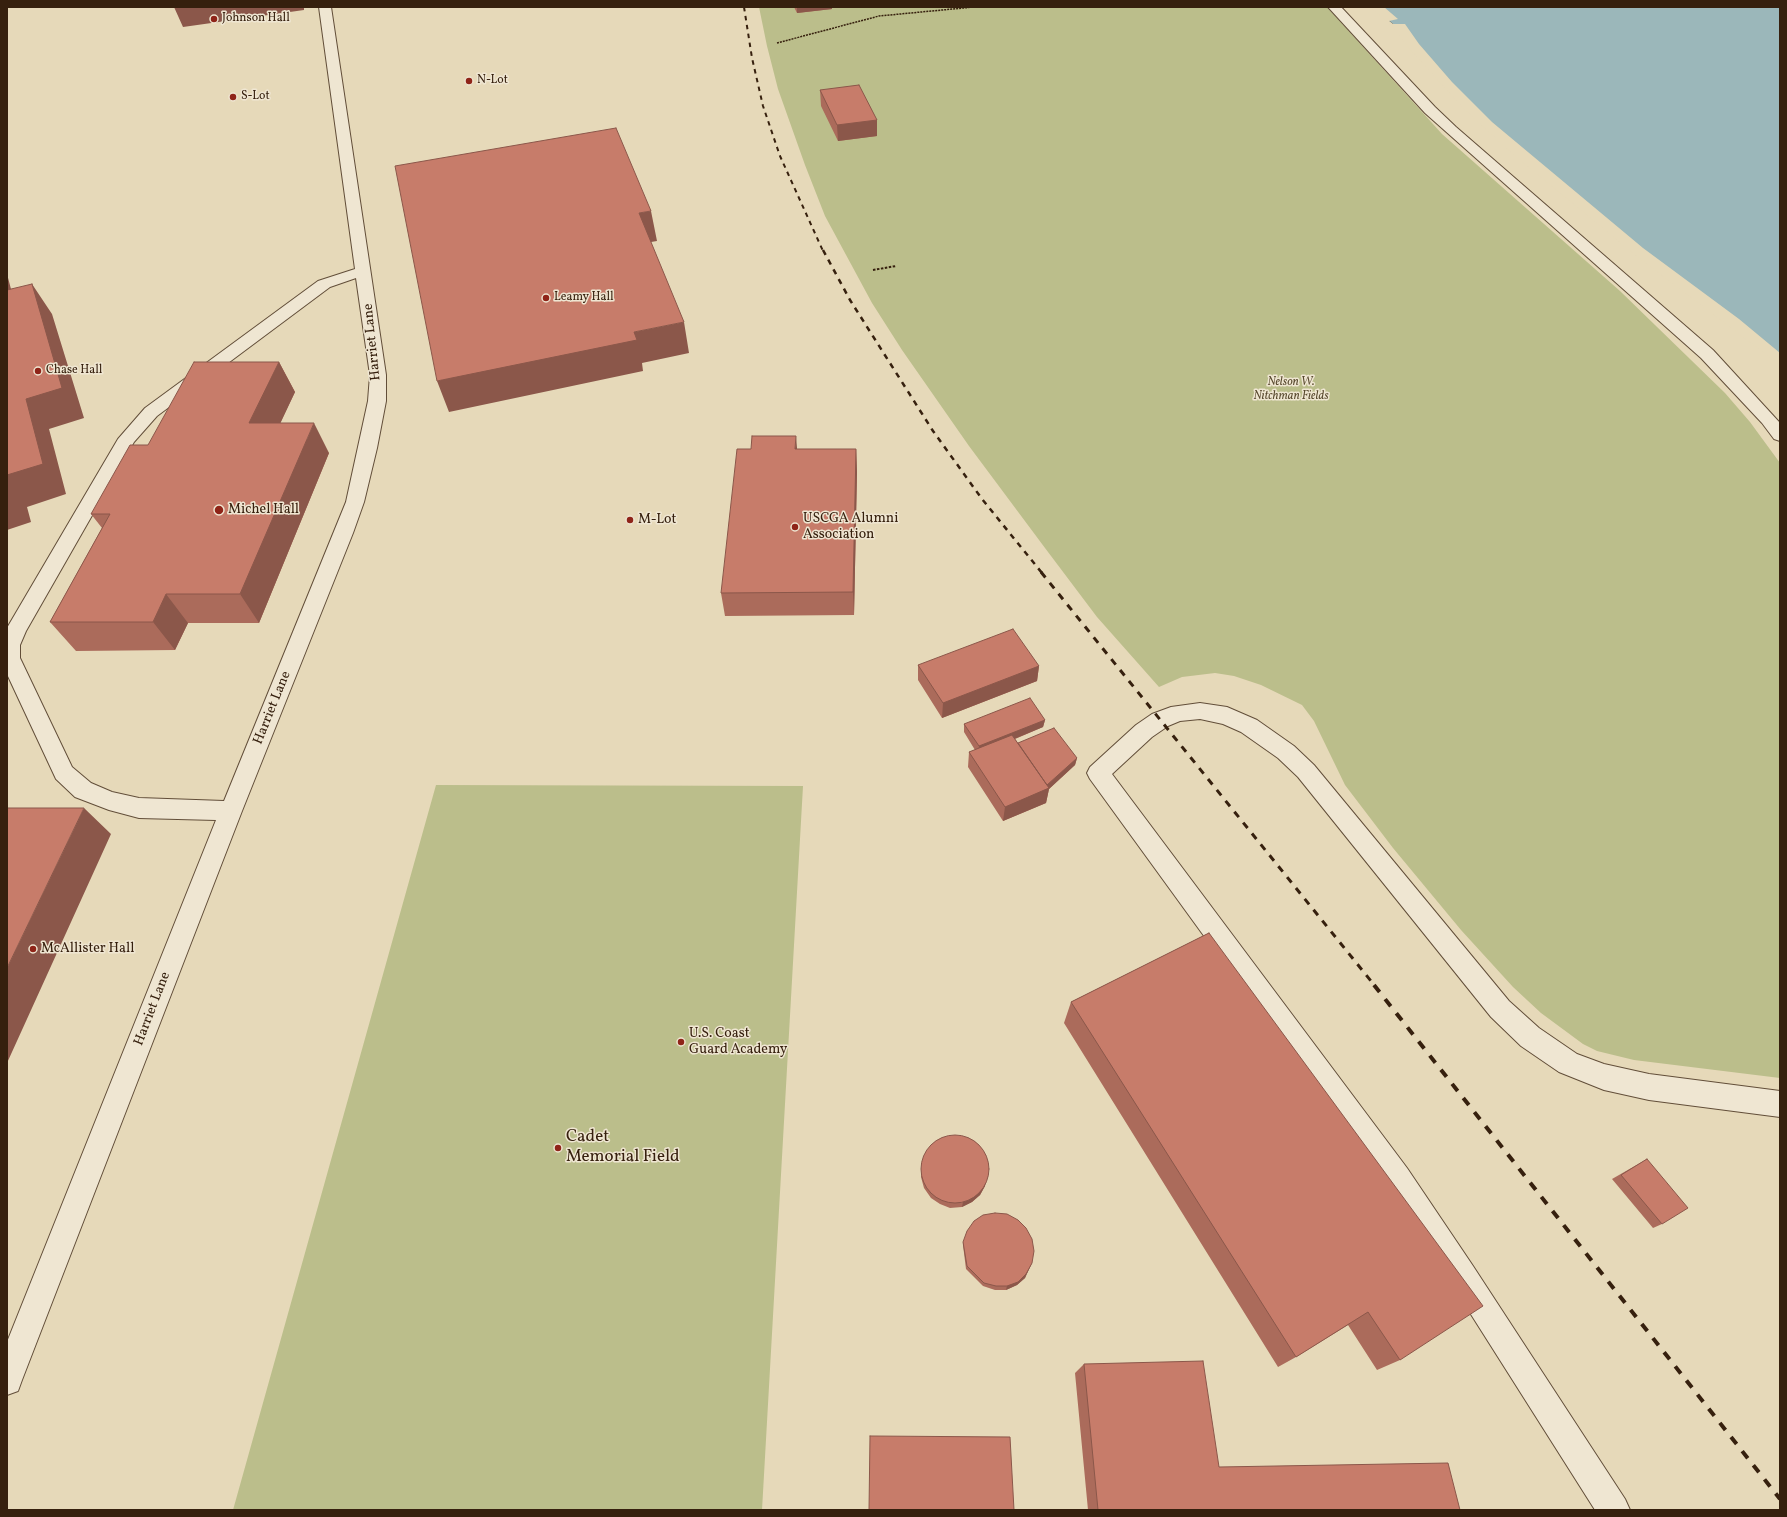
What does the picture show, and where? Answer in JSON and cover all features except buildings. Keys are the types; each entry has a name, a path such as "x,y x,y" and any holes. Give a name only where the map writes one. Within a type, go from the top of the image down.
{"street":[{"name":"Harriet Lane","path":"7,1380 231,811 344,533 355,502 368,448 377,400 378,374 325,7"},
{"path":"1334,7 1451,130 1707,354 1743,391 1780,435"},
{"path":"231,811 139,808 109,801 83,790 64,773 10,658 11,631 127,439 151,412 324,284 346,276 364,272"},
{"path":"1614,1510 1463,1276 1397,1178 1098,773 1144,731 1160,720 1179,713 1200,711 1227,716 1249,726 1286,752 1306,772 1500,1009 1530,1038 1568,1063 1604,1077 1649,1087 1780,1104"}],"path":[{"path":"777,44 879,16 974,7"},
{"path":"873,270 894,267"}],"green space":[{"name":"Nelson W. Nitchman Fields","path":"759,7 1327,7 1442,134 1620,291 1725,393 1750,422 1780,463 1780,1078 1634,1060 1597,1051 1583,1044 1541,1013 1513,987 1461,930 1393,848 1345,785 1314,721 1302,705 1261,685 1234,676 1215,673 1182,677 1159,687 1097,617 1045,548 969,446 902,350 872,303 825,216 805,165 778,89"},
{"name":"Cadet Memorial Field","path":"436,785 803,786 762,1510 233,1510"}],"water":[{"path":"1372,7 1780,7 1780,363 1515,154 1393,24"}],"pier":[{"path":"1370,7 1384,7 1398,19 1389,21 1393,24 1405,24 1419,44 1452,82 1492,122 1643,248 1739,319 1780,353 1780,365 1639,258 1514,155 1464,109 1408,47 1392,26"}],"railway":[{"path":"744,7 752,58 763,106 780,156 823,251"},
{"path":"823,250 850,300 933,431 982,499 1042,573"},
{"path":"1041,572 1375,986"},
{"path":"1374,985 1780,1499"}],"place":[{"name":"Johnson Hall","path":"214,19"},
{"name":"N-Lot","path":"469,81"},
{"name":"S-Lot","path":"233,97"},
{"name":"Leamy Hall","path":"546,298"},
{"name":"Chase Hall","path":"38,371"},
{"name":"Michel Hall","path":"219,510"},
{"name":"M-Lot","path":"630,520"},
{"name":"USCGA Alumni Association","path":"795,527"},
{"name":"McAllister Hall","path":"33,949"},
{"name":"U.S. Coast Guard Academy","path":"681,1042"},
{"name":"Cadet Memorial Field","path":"558,1148"}]}
